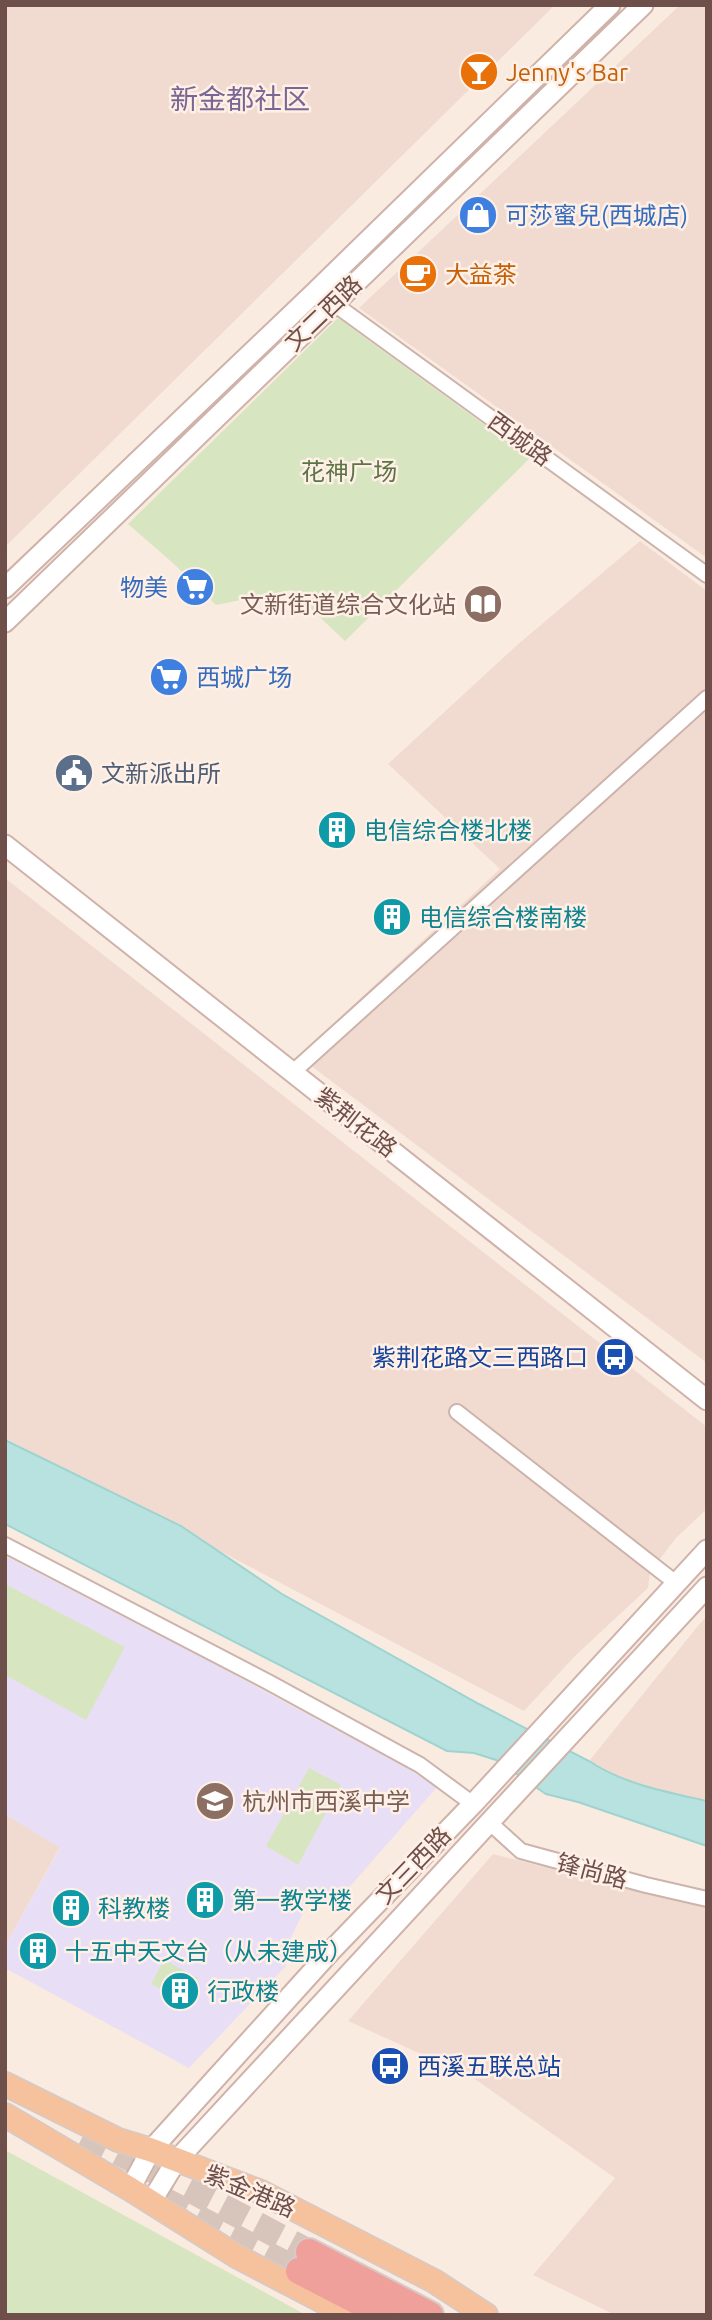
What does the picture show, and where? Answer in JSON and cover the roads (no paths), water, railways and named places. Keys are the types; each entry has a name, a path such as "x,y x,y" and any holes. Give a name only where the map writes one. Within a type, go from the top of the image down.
{"highway":[{"path":"384,2315 304,2261 430,2315"}],"main road":[{"name":"文二西路","path":"5,588 610,5"},
{"name":"文二西路","path":"5,622 643,5"},
{"name":"紫荆花路","path":"5,845 707,1400"},
{"name":"文三西路","path":"130,2189 151,2150 330,1952 473,1804 707,1550"},
{"name":"文三西路","path":"151,2202 176,2161 707,1587"},
{"name":"紫金港路","path":"5,2084 118,2140 261,2192 434,2281 486,2315"},
{"path":"5,2115 238,2257 349,2315"}],"street":[{"name":"西城路","path":"333,303 707,575"},
{"path":"293,1072 707,698"},
{"path":"457,1412 676,1583"},
{"path":"5,1545 270,1683 420,1765 473,1804"},
{"name":"锋尚路","path":"489,1822 521,1851 707,1899"}],"water":[{"path":"5,1440 181,1526 282,1594 602,1769 646,1786 707,1801 707,1846 578,1802 546,1794 496,1760 474,1753 447,1751 5,1524"}],"tunnel":[{"path":"84,2134 309,2252"},
{"path":"162,2199 299,2271"}],"place":[{"name":"Jenny's Bar","path":"479,72"},
{"name":"可莎蜜兒(西城店)","path":"478,215"},
{"name":"大益茶","path":"418,274"},
{"name":"物美","path":"195,587"},
{"name":"文新街道综合文化站","path":"483,604"},
{"name":"西城广场","path":"169,677"},
{"name":"文新派出所","path":"74,773"},
{"name":"电信综合楼北楼","path":"337,830"},
{"name":"电信综合楼南楼","path":"392,917"},
{"name":"紫荆花路文三西路口","path":"615,1357"},
{"name":"杭州市西溪中学","path":"215,1801"},
{"name":"第一教学楼","path":"205,1900"},
{"name":"科教楼","path":"71,1908"},
{"name":"十五中天文台（从未建成）","path":"38,1951"},
{"name":"行政楼","path":"180,1991"},
{"name":"西溪五联总站","path":"390,2066"}],"district":[{"name":"新金都社区","path":"240,98"}],"park label":[{"name":"花神广场","path":"349,471"}]}
